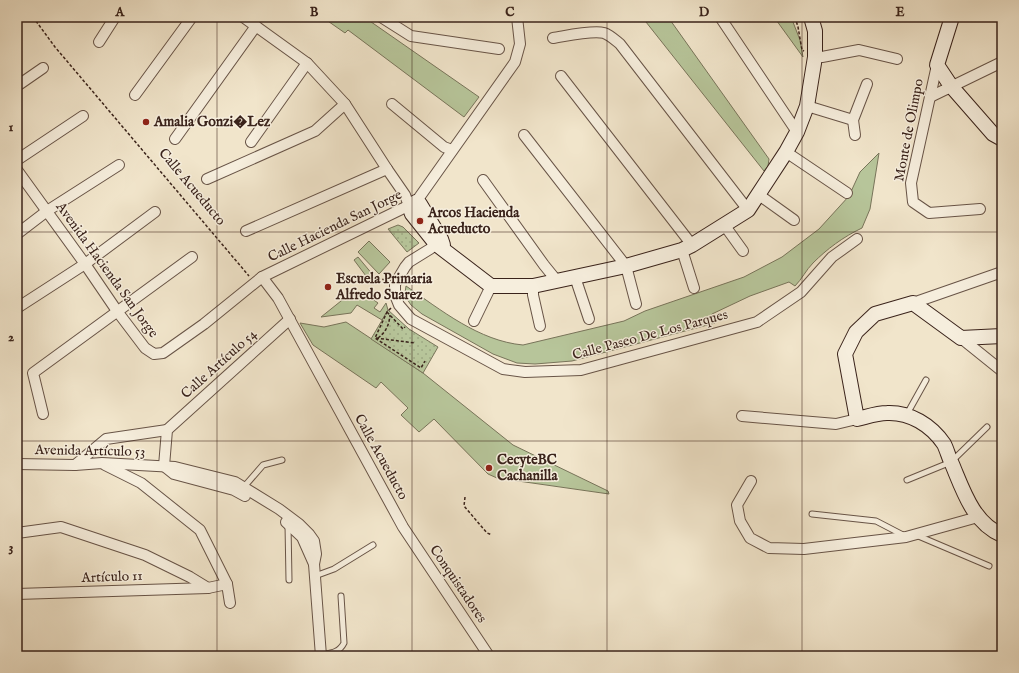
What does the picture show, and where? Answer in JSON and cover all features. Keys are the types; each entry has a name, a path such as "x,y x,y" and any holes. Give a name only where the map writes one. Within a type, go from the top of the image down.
{"street":[{"path":"99,42 115,17"},
{"path":"135,95 192,17"},
{"path":"243,17 307,63 345,104 387,169 410,201 420,204 440,244 490,286 533,286 626,266 687,248 725,226 748,210 786,152 797,132 808,106 815,57 815,31 811,17"},
{"path":"381,17 411,36 499,49"},
{"name":"Calle Hacienda San Jorge","path":"258,279 410,201 452,150 515,62 520,44 517,17"},
{"path":"720,17 797,132"},
{"path":"952,17 937,65 951,86 993,134 1002,139"},
{"path":"175,139 256,26"},
{"path":"553,38 596,32 604,33 620,44 748,210"},
{"path":"815,57 859,50 897,59"},
{"path":"930,96 1002,62"},
{"path":"251,142 307,63"},
{"name":"Monte de Olimpo","path":"937,65 910,183 912,202 929,213 980,209"},
{"path":"17,86 43,68"},
{"path":"561,76 687,248 694,288"},
{"path":"855,135 853,120 867,84"},
{"path":"207,179 315,131 345,104"},
{"path":"392,104 444,147 452,150"},
{"path":"808,106 853,120"},
{"path":"17,160 83,116"},
{"path":"524,135 626,266 636,304"},
{"path":"786,152 847,193"},
{"path":"17,234 47,211 119,165"},
{"path":"246,231 387,169"},
{"name":"Avenida Hacienda San Jorge","path":"17,170 117,311 145,348 154,354 163,353 204,324 258,279"},
{"path":"483,180 557,281"},
{"path":"759,195 794,220"},
{"path":"17,308 85,264 155,212"},
{"path":"725,226 743,251"},
{"name":"Calle Paseo De Los Parques","path":"398,301 410,319 503,369 526,372 581,370 757,322 801,292 832,257 857,239"},
{"path":"398,301 395,295 396,284 405,267 409,262 440,244"},
{"path":"43,414 33,373 192,257"},
{"path":"857,419 845,354 856,332 875,314 913,303 1002,272"},
{"path":"575,277 588,320"},
{"name":"Calle Acueducto","path":"258,279 278,298 403,527"},
{"path":"474,321 490,286"},
{"path":"533,286 533,295 540,326"},
{"path":"913,303 961,338 1002,371"},
{"name":"Calle Artículo 54","path":"168,430 290,319"},
{"path":"961,338 1002,336"},
{"path":"742,416 836,424 886,413 906,415 925,424 944,444 964,493 978,517 1002,535"},
{"path":"75,465 106,439 168,430 164,466 174,474 234,490 309,534 314,541 316,554 314,564 320,655"},
{"path":"102,463 141,482 200,530 227,584 230,603"},
{"name":"Avenida Artículo 53","path":"17,464 75,465 102,463 176,467 235,482 279,509 294,526"},
{"path":"751,481 737,505 740,521 750,538 769,548 804,549 911,536 978,517"},
{"name":"Artículo 11","path":"17,533 61,527 144,556 190,577 208,588"},
{"name":"Conquistadores","path":"403,527 489,656"},
{"name":"Artículo 11","path":"17,594 208,588 227,584"}],"lane":[{"path":"906,415 926,380"},
{"path":"907,480 951,462 987,428"},
{"path":"244,488 263,465 282,460"},
{"path":"812,514 876,521 989,566"},
{"path":"289,580 294,526"},
{"path":"315,576 327,573 373,545"},
{"path":"320,655 336,652 341,649 344,643 341,596"}],"path":[{"name":"Calle Acueducto","path":"33,17 55,47 258,279"},
{"path":"795,17 802,50 815,57"},
{"path":"368,279 379,278 385,280"},
{"path":"375,338 387,312 398,301"},
{"path":"387,312 403,329"},
{"path":"378,338 386,331 390,315"},
{"path":"375,338 416,343"},
{"path":"375,338 421,368 425,361"},
{"path":"465,497 464,506 488,533 492,535"}],"green space":[{"path":"322,17 364,17 479,97 464,117 348,30 345,33"},
{"path":"642,17 668,17 769,159 768,166 764,171"},
{"path":"774,17 791,17 800,40 803,57"},
{"path":"879,153 870,209 862,228 842,239 824,253 795,286 789,282 750,296 712,314 715,323 572,361 535,364 517,363 493,354 422,314 411,305 405,293 406,286 461,323 476,331 507,342 523,345 624,321 645,311 744,277 782,257 819,229 849,196 860,172"},
{"path":"398,225 403,227 419,243 407,252 388,229"},
{"path":"369,241 390,262 379,274 358,252"},
{"path":"358,257 373,275 366,276 354,260"},
{"path":"361,291 378,303 374,308 380,312 386,303 388,310 382,320 357,305 351,313 321,317 351,293 353,295"},
{"path":"388,310 409,329 438,347 423,373 371,339"},
{"path":"346,322 423,373 513,445 608,491 609,494 497,478 488,474 434,419 419,432 401,415 408,408 381,382 376,388 313,345 300,323 324,327"}],"place":[{"name":"Amalia Gonzi�Lez","path":"146,122"},
{"name":"Arcos Hacienda Acueducto","path":"420,221"},
{"name":"Escuela Primaria Alfredo Suarez","path":"328,287"},
{"name":"CecyteBC Cachanilla","path":"489,468"}]}
